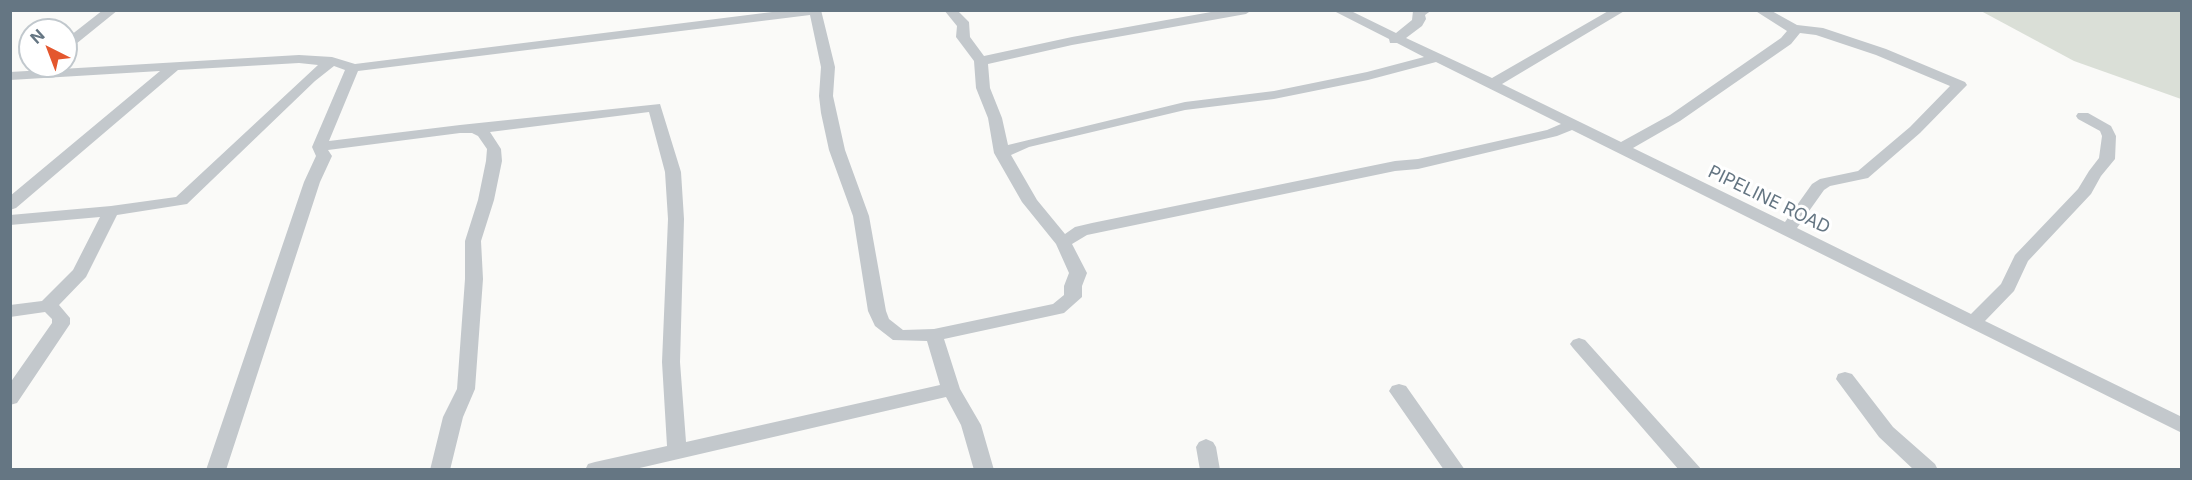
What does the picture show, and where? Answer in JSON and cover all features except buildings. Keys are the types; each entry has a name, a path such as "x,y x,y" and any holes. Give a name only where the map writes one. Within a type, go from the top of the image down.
{"street":[{"path":"78,36 112,10"},
{"path":"78,70 299,59 333,61 348,64 353,68 815,11 828,67 828,113 837,150 861,216 877,311 881,322 898,336 934,335 1058,309 1073,297 1073,286 1078,273 1064,242 1026,197 1002,153 995,118 983,87 981,61 963,37 964,25 950,10"},
{"path":"981,61 1072,41 1246,10"},
{"name":"PIPELINE ROAD","path":"1338,10 1395,40 1492,84 1622,148 2181,426"},
{"path":"1395,40 1417,23 1420,19 1418,14 1426,10"},
{"path":"1492,84 1620,10"},
{"path":"1760,10 1794,29 1818,31 1881,52 1960,85 1945,97 1915,130 1863,175 1825,182 1818,187 1787,231"},
{"path":"1622,148 1675,118 1786,41 1793,34 1794,29"},
{"path":"1002,153 1024,144 1185,106 1274,95 1368,76 1434,58"},
{"path":"10,220 111,211 181,201 310,78 333,61"},
{"path":"10,205 176,64"},
{"path":"216,470 312,182 324,156 320,147 353,68"},
{"path":"320,147 656,107 674,184 676,219 671,362 677,451"},
{"path":"1974,322 2008,287 2020,259 2085,191 2094,174 2107,159 2109,136 2106,129 2083,116"},
{"path":"1064,242 1081,231 1092,228 1395,166 1419,164 1541,135 1573,124"},
{"path":"440,470 453,417 466,389 474,279 473,241 494,161 494,149 490,140 475,129"},
{"path":"47,306 80,273 111,211"},
{"path":"10,311 47,306 55,310 61,318 61,324 10,398"},
{"path":"934,335 951,389 971,425 984,470"},
{"path":"1579,344 1692,470"},
{"path":"1845,379 1886,432 1928,470"},
{"path":"595,470 951,389"},
{"path":"1399,391 1455,470"},
{"path":"1206,447 1210,470"}],"shaded area":[{"path":"1981,11 2181,11 2181,99 2074,61"}]}
